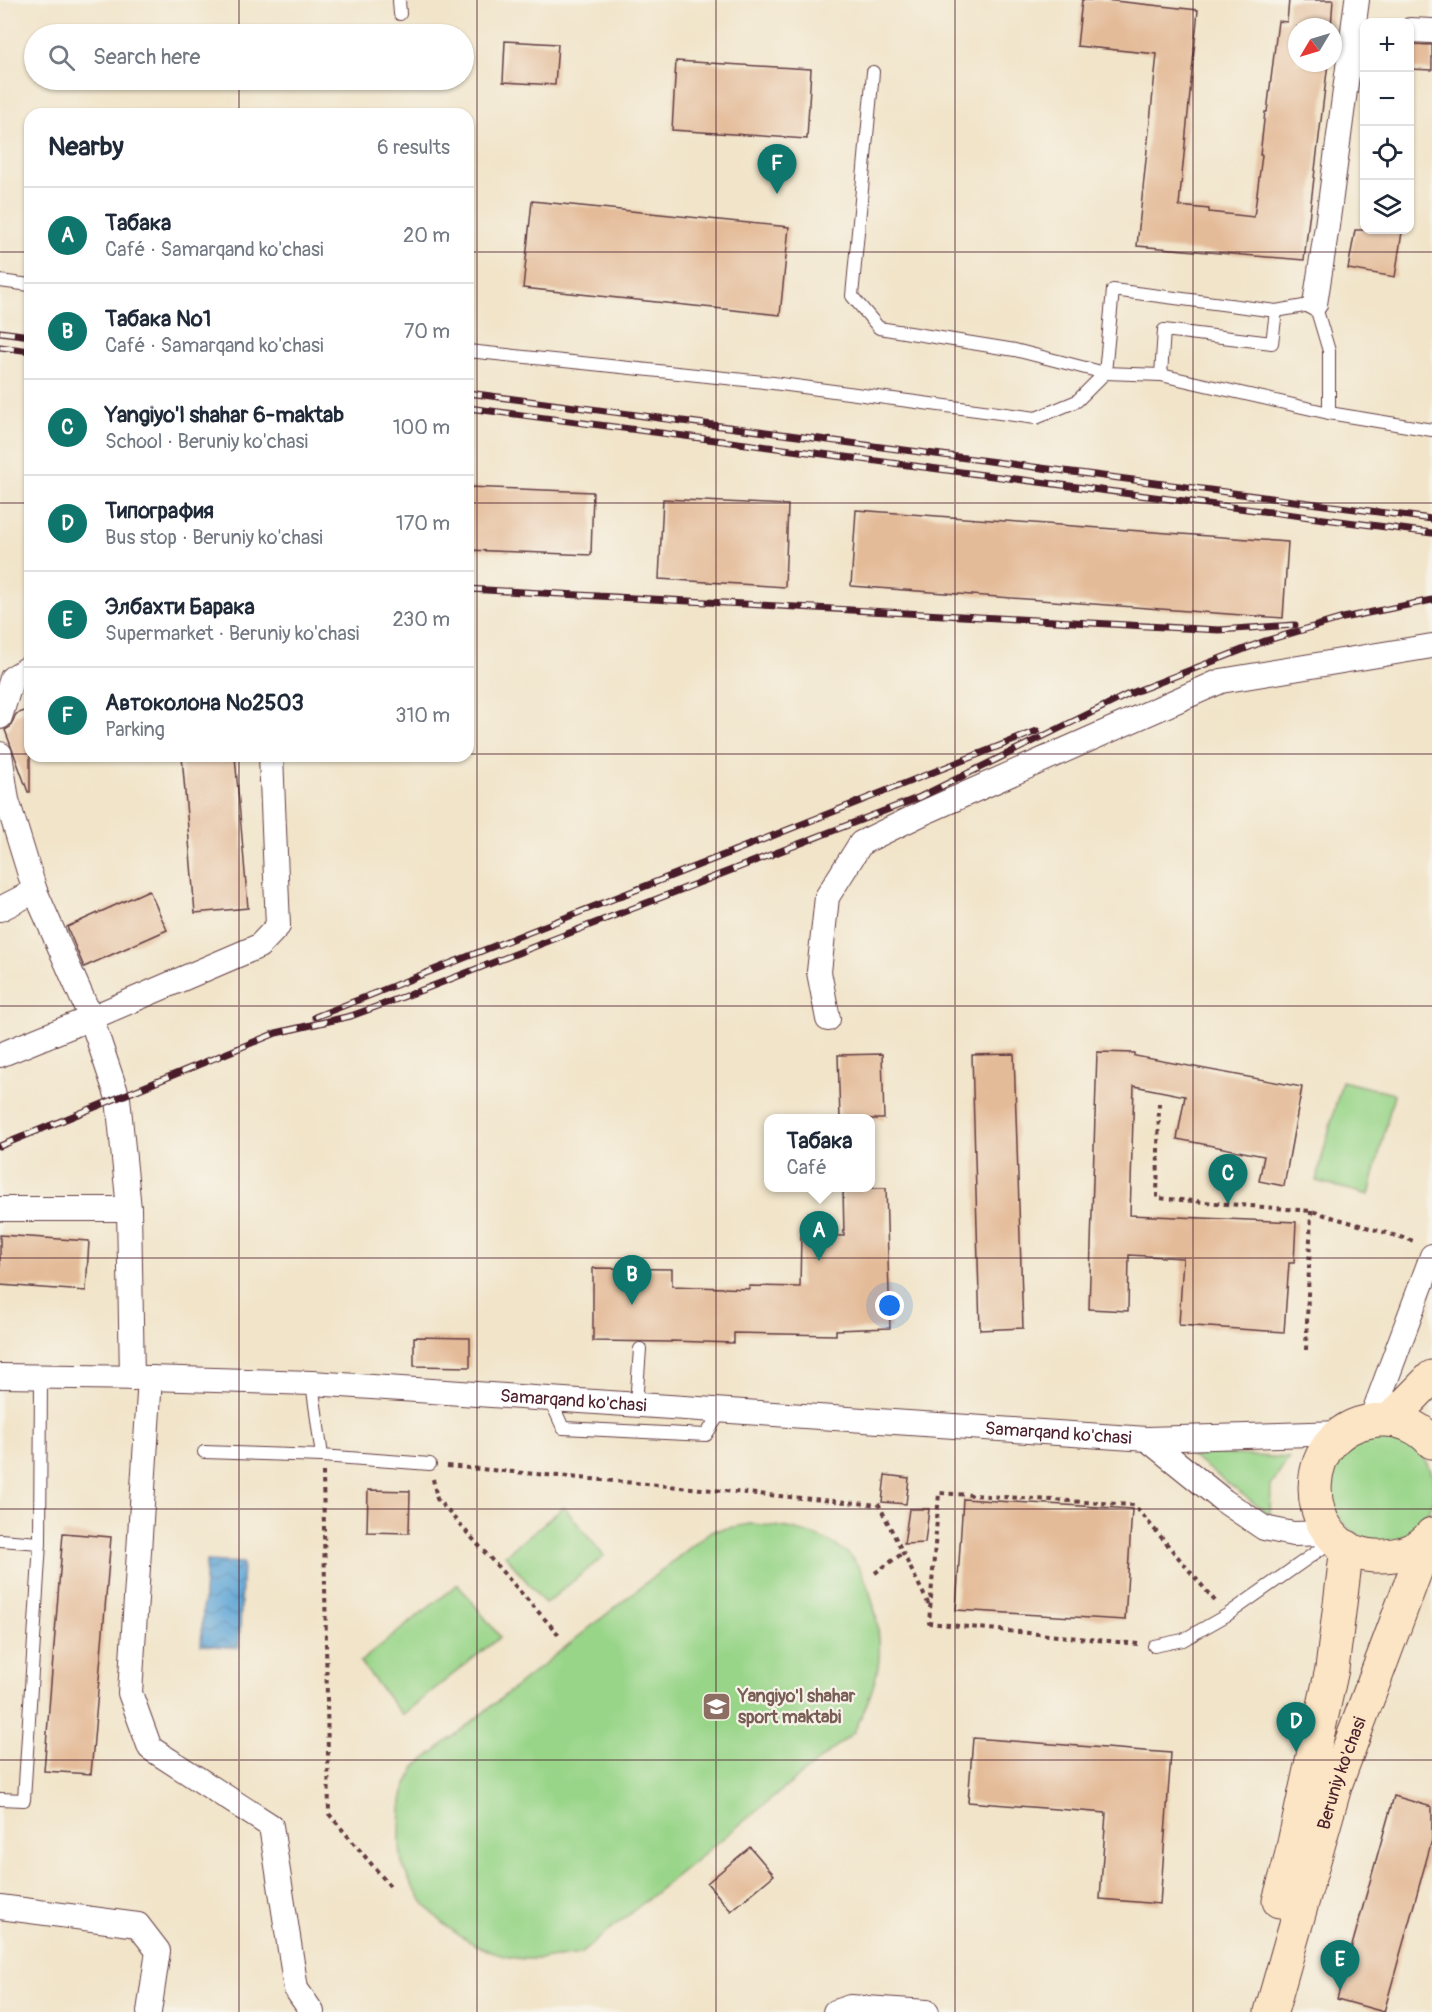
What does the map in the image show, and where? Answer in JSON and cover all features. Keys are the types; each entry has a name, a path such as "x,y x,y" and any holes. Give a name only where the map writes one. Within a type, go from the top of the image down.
{"main road":[{"path":"1380,1420 1432,1377"},
{"path":"1338,1540 1319,1514 1314,1492 1316,1469 1325,1449 1341,1433 1355,1425 1380,1420 1410,1425 1432,1442"},
{"name":"Beruniy ko'chasi","path":"1248,2012 1289,1866 1332,1669 1338,1540 1367,1555 1388,1557 1409,1551 1430,1537"},
{"name":"Beruniy ko'chasi","path":"1271,2012 1336,1783 1430,1537"}],"street":[{"path":"1315,304 1359,27 1357,0"},
{"path":"1414,30 1432,31"},
{"path":"828,1019 819,972 827,897 861,843 925,812 1221,681 1432,646"},
{"path":"0,717 12,678 24,671"},
{"path":"0,754 7,800 35,891 92,1018 118,1098 129,1209 141,1378 130,1693 150,1748 271,1826 296,1989 312,2012"},
{"path":"0,1055 259,946 278,926 271,762"},
{"path":"0,909 35,891"},
{"path":"0,1209 129,1209"},
{"path":"1380,1420 1426,1250"},
{"name":"Samarqand ko'chasi","path":"0,1376 312,1383 1147,1439 1341,1433"},
{"name":"Samarqand ko'chasi","path":"1147,1439 1224,1501 1264,1528 1338,1540"},
{"path":"0,1907 138,1925 158,1951 149,2012"},
{"path":"835,2012 850,2007 927,2012"}],"lane":[{"path":"399,0 400,14"},
{"path":"873,72 852,296 879,328 1015,350 1105,373 1161,375 1329,413 1432,430"},
{"path":"0,280 24,284"},
{"path":"474,352 773,383 1036,418 1077,401 1105,373 1113,290 1276,311 1315,304 1329,351 1329,413"},
{"path":"1161,375 1164,330 1272,343 1276,311"},
{"path":"636,1404 640,1349"},
{"path":"0,1799 24,1800 40,1543 42,1377"},
{"path":"312,1383 322,1456"},
{"path":"550,1399 563,1428 705,1435 722,1410"},
{"path":"204,1452 322,1456 430,1464"},
{"path":"0,1540 40,1543"},
{"path":"1154,1646 1183,1640 1227,1615 1338,1540"}],"path":[{"path":"1159,1103 1157,1198 1311,1211 1426,1250"},
{"path":"1306,1350 1311,1211"},
{"path":"322,1456 329,1814 390,1886"},
{"path":"560,1636 437,1499 430,1464 879,1505 930,1607"},
{"path":"1154,1646 929,1623 939,1493 1134,1505 1227,1615"},
{"path":"875,1573 903,1553"}],"green space":[{"path":"1342,1081 1394,1094 1369,1195 1316,1181"},
{"path":"1382,1437 1402,1441 1419,1452 1430,1469 1433,1479 1433,1499 1430,1509 1419,1526 1402,1537 1382,1541 1362,1537 1345,1526 1334,1509 1330,1489 1334,1469 1345,1452 1362,1441"},
{"path":"1186,1452 1289,1458 1271,1486 1270,1515"},
{"path":"564,1507 604,1556 545,1604 505,1555"},
{"path":"750,1524 788,1528 824,1539 846,1552 863,1575 878,1626 879,1659 873,1688 854,1732 580,1954 539,1959 508,1957 482,1948 453,1931 429,1909 410,1881 401,1860 400,1829 404,1792 415,1767 711,1531"},
{"path":"458,1584 500,1637 402,1715 360,1662"}],"water":[{"path":"206,1561 243,1563 239,1648 201,1645"}],"building":[{"path":"1082,0 1105,0 1198,10 1179,206 1254,217 1265,112 1267,112 1278,21 1287,22 1289,0 1333,0 1332,18 1288,18 1288,72 1327,72 1304,260 1137,246 1157,54 1077,46"},
{"path":"505,41 558,44 555,85 503,82"},
{"path":"1414,44 1432,45 1432,70 1414,69"},
{"path":"676,61 811,69 807,139 672,130"},
{"path":"532,201 789,227 780,315 523,288"},
{"path":"1355,230 1360,230 1360,234 1402,234 1395,277 1348,269"},
{"path":"474,487 593,492 591,555 474,550"},
{"path":"663,499 788,505 785,587 659,579"},
{"path":"856,510 1288,542 1283,618 851,586"},
{"path":"24,711 24,762 30,762 30,792 28,792 5,730 10,727 16,714"},
{"path":"182,762 236,762 248,908 195,913"},
{"path":"149,890 167,930 84,967 67,927"},
{"path":"1097,1052 1135,1053 1135,1056 1302,1087 1284,1186 1259,1181 1264,1156 1177,1139 1185,1096 1134,1086 1130,1215 1296,1222 1294,1263 1289,1263 1284,1332 1179,1325 1183,1258 1129,1255 1128,1311 1089,1309"},
{"path":"882,1054 884,1119 875,1119 875,1114 840,1114 838,1055"},
{"path":"1014,1054 1023,1328 980,1330 972,1055"},
{"path":"875,1188 886,1188 890,1328 836,1330 836,1335 734,1333 734,1343 593,1341 593,1268 672,1269 672,1286 749,1289 749,1286 800,1287 801,1235 844,1236 843,1192 875,1192"},
{"path":"0,1235 89,1241 86,1291 0,1285"},
{"path":"414,1337 470,1338 470,1367 414,1366"},
{"path":"885,1475 909,1478 906,1504 882,1502"},
{"path":"368,1490 410,1491 409,1533 367,1532"},
{"path":"963,1499 1132,1509 1125,1620 956,1610"},
{"path":"909,1509 929,1509 925,1543 904,1544"},
{"path":"63,1533 111,1537 91,1774 44,1771"},
{"path":"973,1738 1171,1753 1160,1904 1100,1899 1106,1813 968,1802"},
{"path":"1394,1796 1432,1807 1432,1840 1384,2012 1337,1999"},
{"path":"750,1847 774,1875 731,1911 707,1883"}],"railway":[{"path":"0,332 24,335"},
{"path":"0,347 24,350"},
{"path":"474,394 1432,519"},
{"path":"474,409 1432,533"},
{"path":"474,589 1219,630 1295,625"},
{"path":"0,1146 276,1033 351,1016 920,797 1129,694 1265,641 1343,618 1432,600"},
{"path":"315,1017 1037,731"}],"place":[{"name":"Автоколона №2503","path":"777,194"},
{"name":"Yangiyo'l shahar 6-maktab","path":"1228,1204"},
{"name":"Табака","path":"819,1261"},
{"name":"Табака №1","path":"632,1305"},
{"name":"Yangiyo'l shahar sport maktabi","path":"717,1706"},
{"name":"Типография","path":"1296,1752"},
{"name":"Элбахти Барака","path":"1340,1990"}]}
